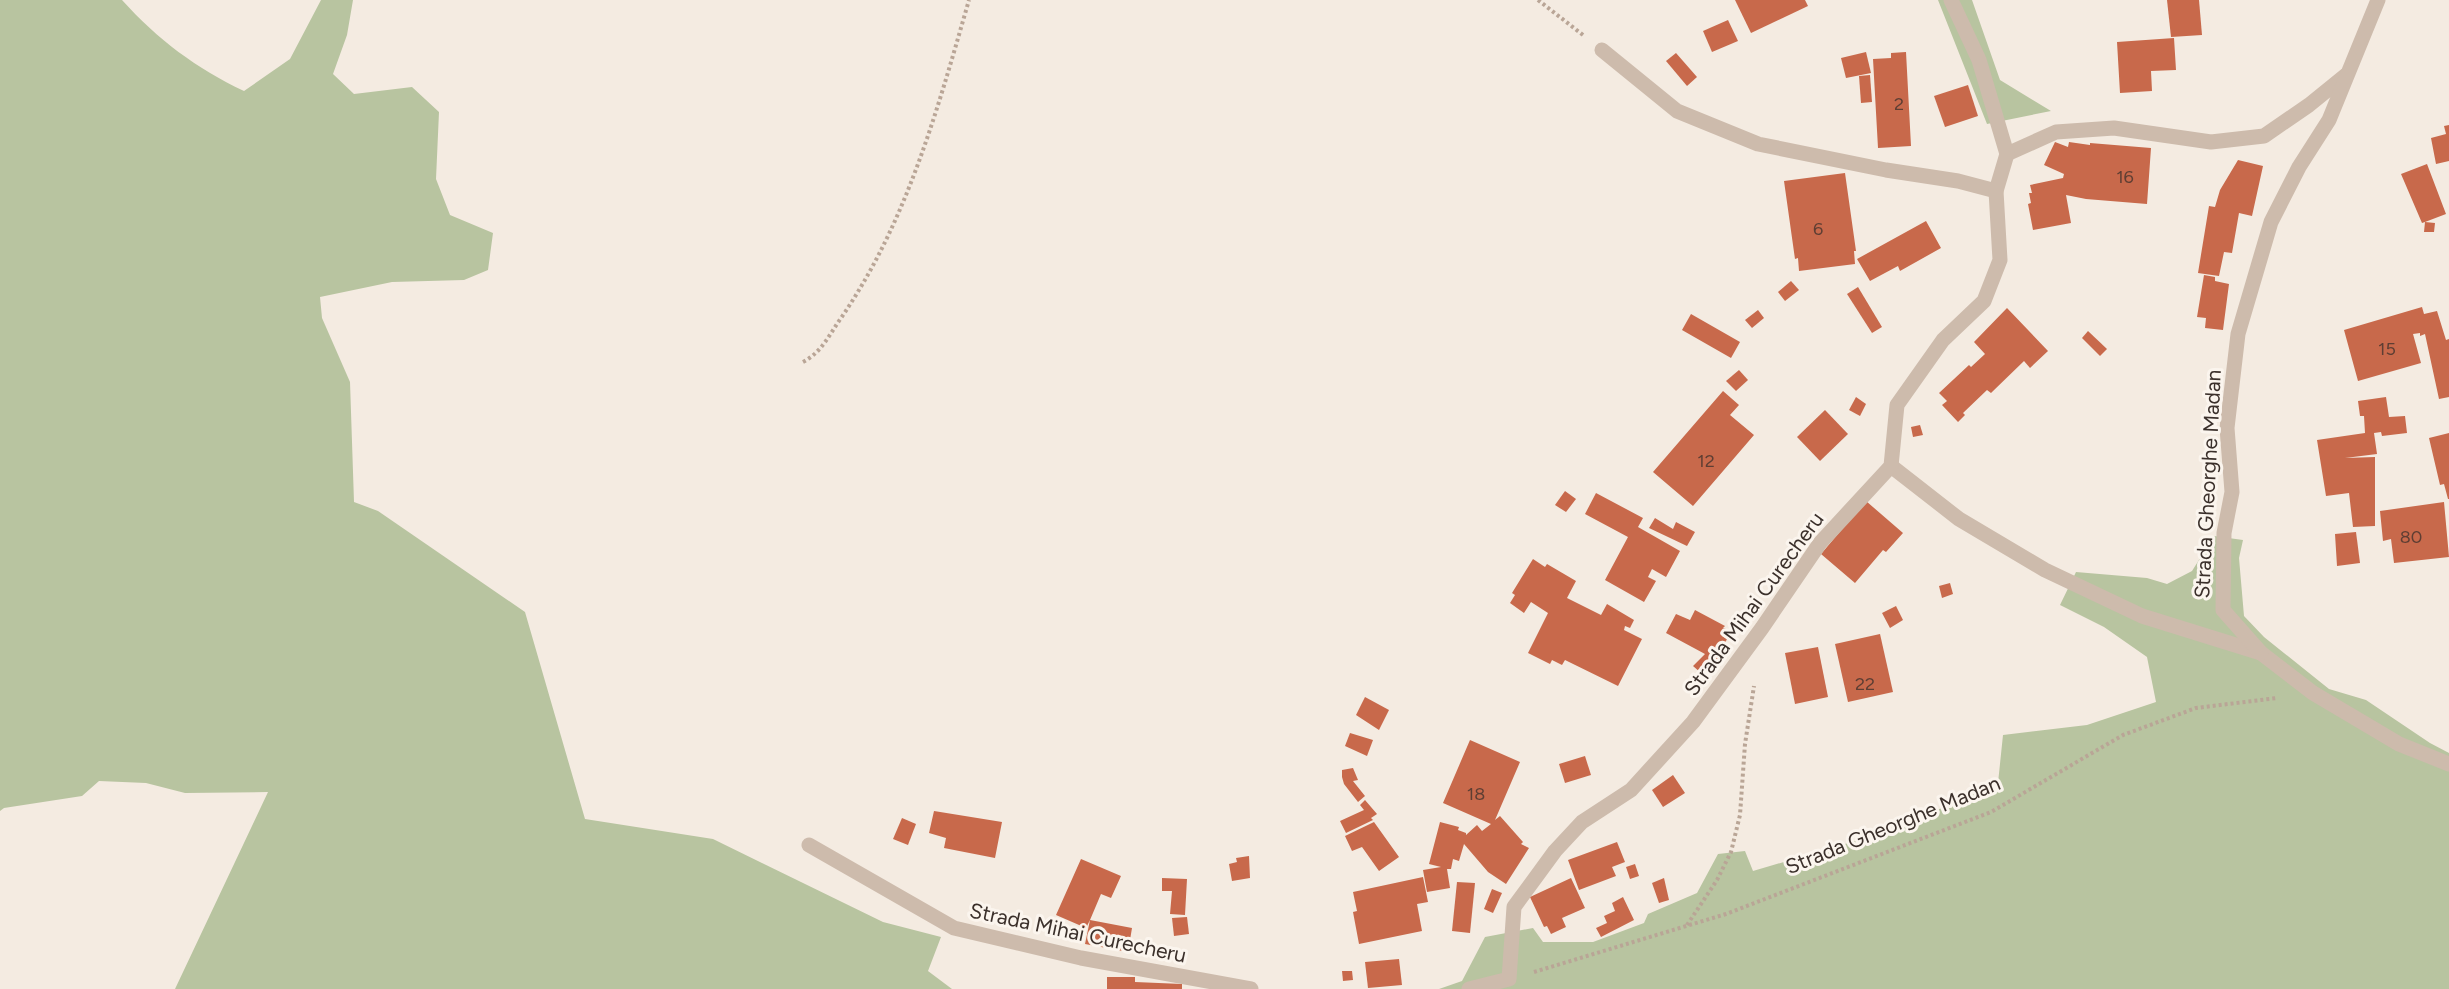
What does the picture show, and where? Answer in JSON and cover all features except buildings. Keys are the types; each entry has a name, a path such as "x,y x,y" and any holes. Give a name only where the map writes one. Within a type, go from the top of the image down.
{"street":[{"path":"1951,0 1979,60 2007,154 1996,192 2000,260 1984,301 1943,340 1897,405 1891,466 1959,519 2045,570 2142,616 2261,653 2313,693 2399,744 2449,764"},
{"name":"Strada Gheorghe Madan","path":"2261,653 2223,610 2224,533 2232,492 2227,428 2238,334 2271,222 2299,167 2329,120 2378,0"},
{"path":"1602,50 1677,111 1758,144 1886,171 1958,181 1996,192"},
{"path":"2007,154 2056,132 2114,128 2211,142 2264,136 2346,75"},
{"name":"Strada Mihai Curecheru","path":"1509,984 1514,907 1555,851 1582,822 1631,790 1693,722 1762,628 1820,543 1891,466"},
{"name":"Strada Mihai Curecheru","path":"809,845 954,928 1081,958 1251,989"},
{"path":"1469,989 1509,984"}],"path":[{"path":"803,362 815,356 855,298 892,227 923,156 969,0"},
{"path":"1538,0 1602,50"},
{"path":"1687,925 1717,880 1731,852 1740,815 1745,744 1755,675"},
{"name":"Strada Gheorghe Madan","path":"1509,984 1726,914 1991,813 2123,735 2196,708 2313,693"}],"green space":[{"path":"0,0 122,0 178,52 210,73 244,91 290,59 321,0 353,0 347,35 333,74 354,94 412,87 439,112 436,179 450,215 493,233 488,270 464,280 392,282 320,297 322,318 350,382 354,502 378,511 525,612 585,819 713,839 883,922 941,937 928,971 952,989 175,989 268,792 185,793 146,783 99,781 82,796 4,808 0,811"},
{"path":"1938,0 1972,0 2000,80 2051,111 1987,124"},
{"path":"2214,536 2243,540 2239,558 2244,616 2264,637 2329,689 2366,700 2449,753 2449,989 1439,989 1462,981 1485,937 1533,928 1543,942 1593,942 1644,923 1648,914 1697,893 1718,854 1745,851 1753,871 1892,830 1998,783 2003,735 2087,725 2156,702 2147,657 2104,627 2060,605 2076,572 2147,578 2167,584 2192,571"}]}
